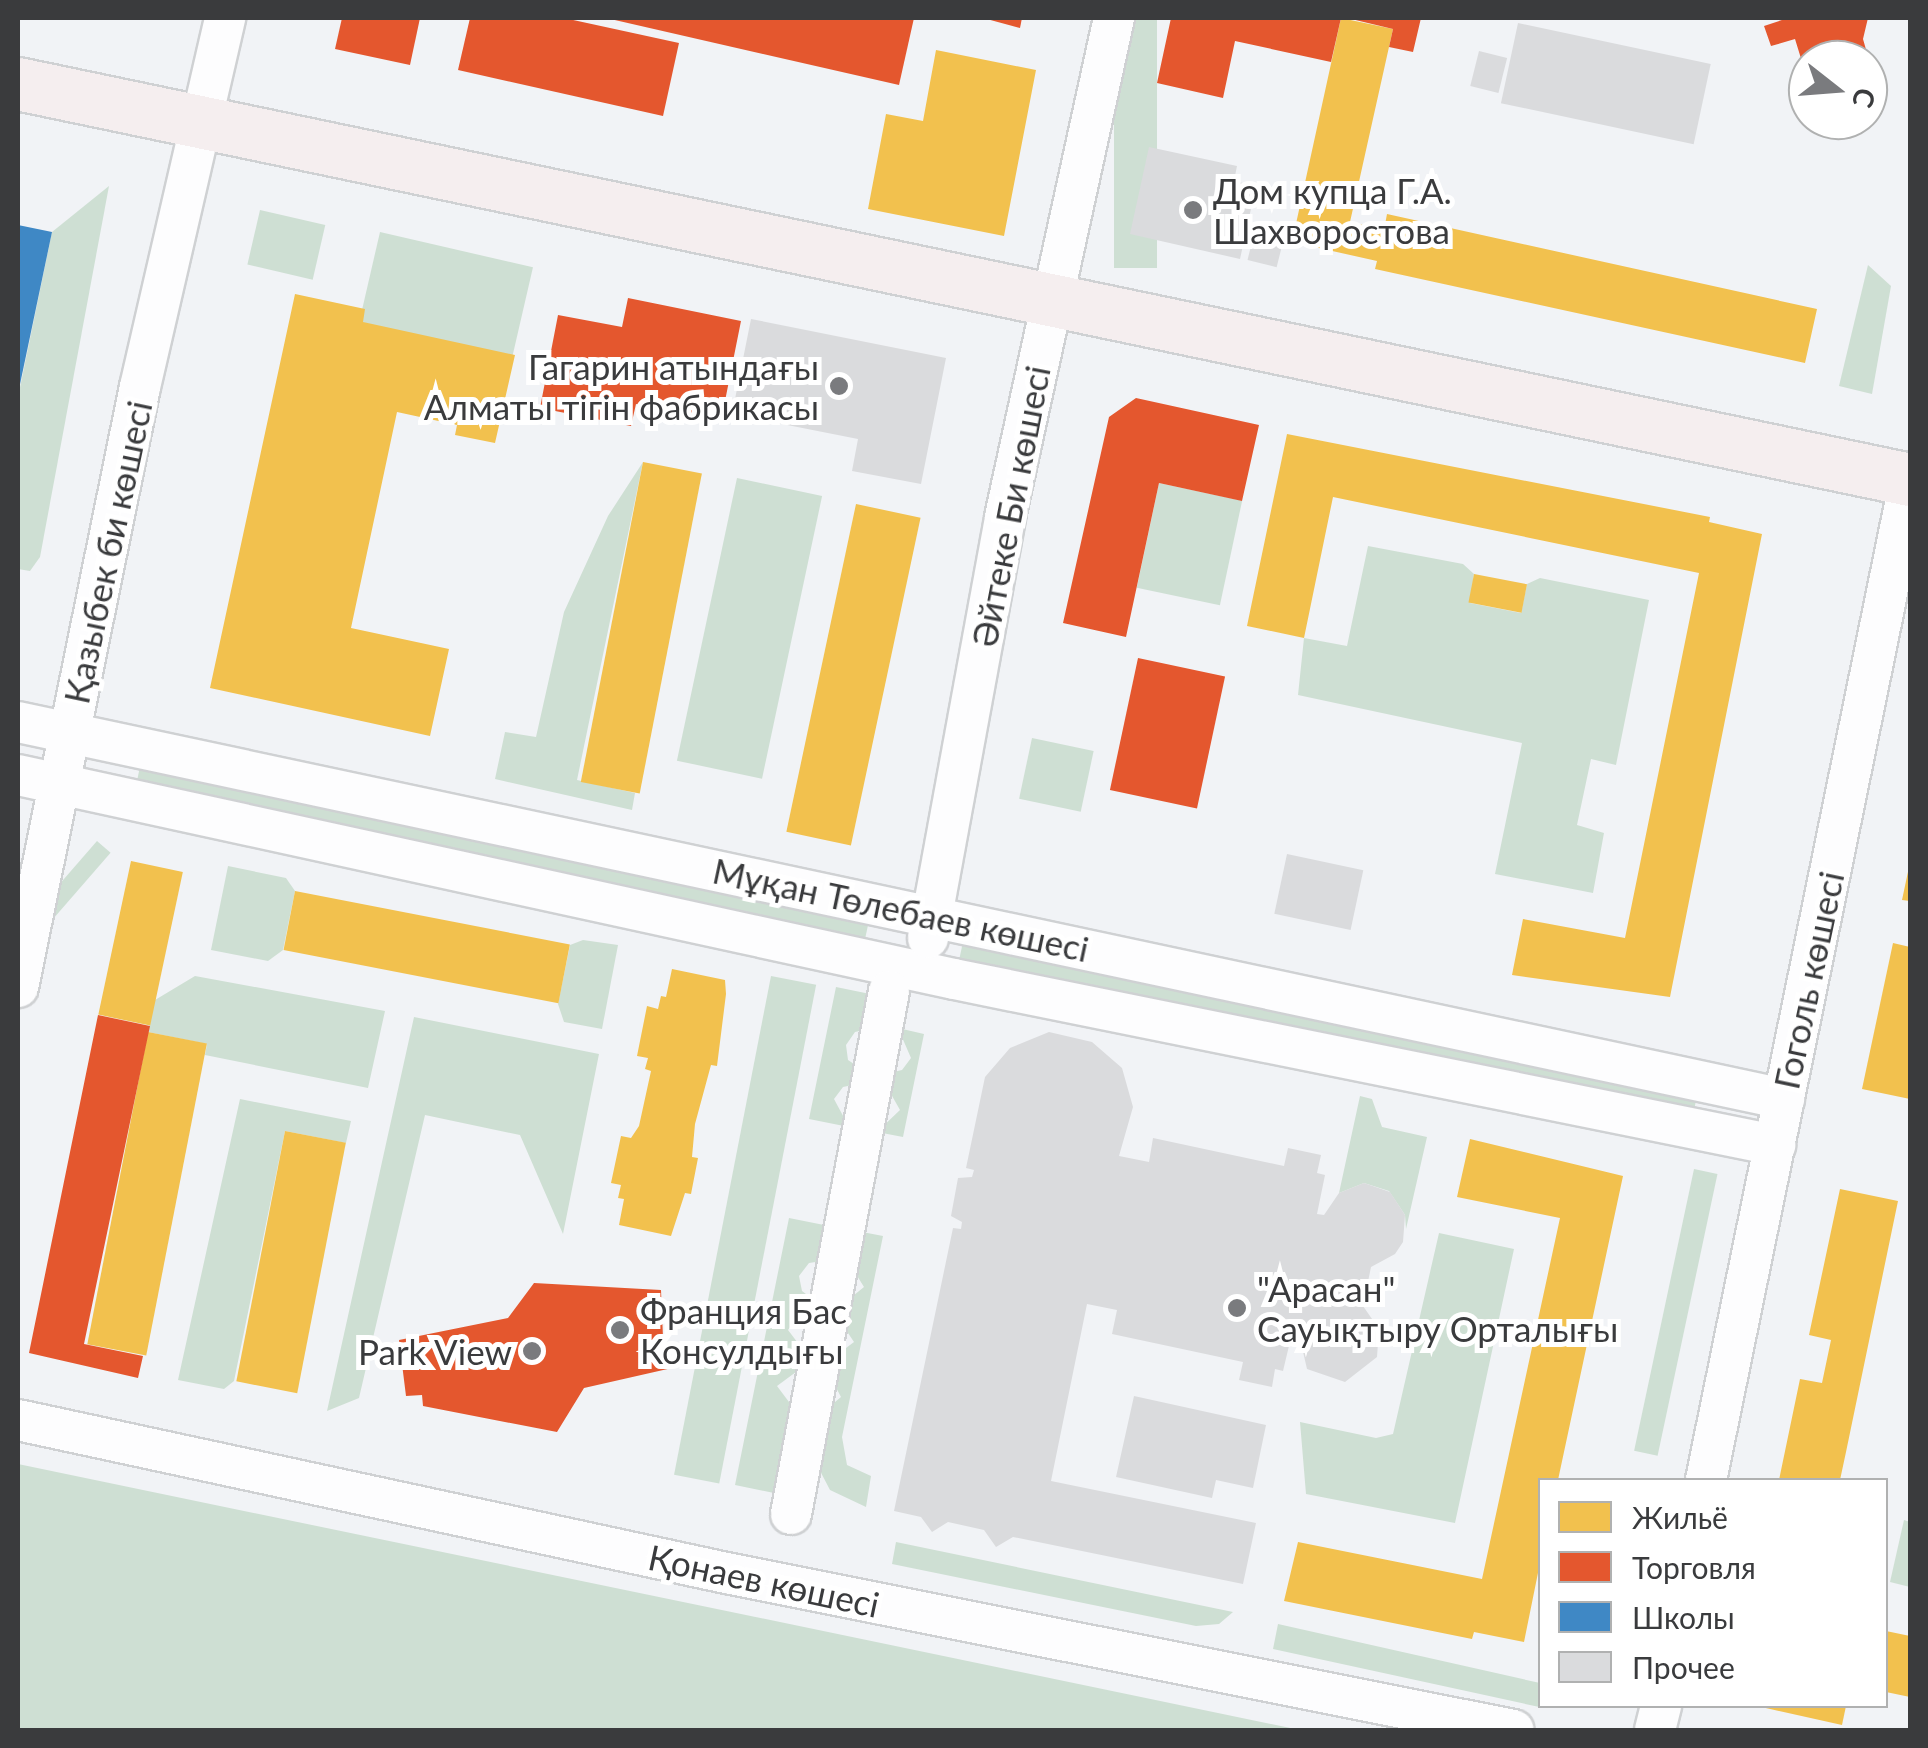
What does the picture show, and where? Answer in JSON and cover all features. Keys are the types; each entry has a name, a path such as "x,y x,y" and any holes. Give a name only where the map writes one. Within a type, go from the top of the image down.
{"main road":[{"path":"18,84 205,119 1051,304 1911,480"}],"street":[{"path":"205,119 225,18"},
{"name":"Әйтеке Би көшесі","path":"791,1514 911,987 932,916 1051,304 1114,18"},
{"name":"Қазыбек би көшесі","path":"18,988 140,386 205,119"},
{"name":"Гоголь көшесі","path":"1706,1478 1911,480"},
{"name":"Мұқан Төлебаев көшесі","path":"18,722 1784,1098"},
{"name":"Мұқан Төлебаев көшесі","path":"18,775 911,987 1775,1145"},
{"name":"Қонаев көшесі","path":"18,1420 745,1576 1513,1730"}],"green space":[{"path":"1114,18 1157,18 1157,268 1114,268"},
{"path":"109,186 40,557 30,571 18,569 18,397 52,232"},
{"path":"260,210 325,225 313,280 247,265"},
{"path":"380,232 533,267 512,357 359,322"},
{"path":"1868,265 1891,286 1872,394 1839,386"},
{"path":"643,462 577,780 635,793 632,810 495,779 505,732 536,737 564,612 608,516"},
{"path":"737,478 822,496 762,779 677,761"},
{"path":"1159,483 1242,501 1220,605 1137,588"},
{"path":"1368,546 1463,564 1474,574 1470,603 1521,613 1527,584 1540,578 1649,600 1616,765 1591,759 1577,825 1604,833 1593,893 1495,874 1522,743 1298,695 1304,638 1347,646"},
{"path":"1032,738 1094,751 1081,812 1019,799"},
{"path":"144,748 873,903 862,955 133,800"},
{"path":"97,841 111,853 18,959 18,932"},
{"path":"228,866 286,878 295,891 283,950 268,961 211,950"},
{"path":"967,923 1701,1079 1689,1135 955,979"},
{"path":"583,940 618,945 602,1029 564,1022 558,1004 570,945"},
{"path":"195,976 385,1011 368,1088 205,1055 207,1044 148,1032 155,1000"},
{"path":"771,976 816,985 719,1483 674,1475"},
{"path":"836,987 875,995 868,1029 855,1032 846,1045 848,1060 860,1068 857,1084 843,1087 834,1099 849,1127 809,1119"},
{"path":"414,1017 599,1054 563,1234 520,1135 425,1115 359,1398 327,1411"},
{"path":"898,1028 924,1034 903,1137 877,1132 900,1110 887,1087 889,1073 902,1070 911,1058"},
{"path":"1360,1096 1372,1099 1382,1127 1427,1137 1406,1229 1405,1215 1389,1191 1364,1183 1339,1193"},
{"path":"240,1099 351,1121 346,1143 285,1131 234,1381 224,1389 178,1380"},
{"path":"1694,1169 1717,1174 1658,1456 1634,1451"},
{"path":"789,1218 829,1226 822,1261 809,1263 799,1276 802,1291 814,1300 811,1315 797,1318 788,1330 804,1351 800,1369 777,1386 792,1406 774,1493 735,1485"},
{"path":"857,1231 883,1236 842,1437 847,1465 871,1476 866,1507 830,1490 818,1467 822,1413 841,1397 830,1376 834,1357 854,1342 840,1321 843,1304 864,1287 851,1266"},
{"path":"1439,1233 1514,1249 1455,1523 1306,1494 1300,1422 1376,1438 1393,1434"},
{"path":"18,1464 1300,1730 18,1730"},
{"path":"1904,1520 1910,1522 1910,1587 1890,1582"},
{"path":"896,1542 1233,1612 1219,1624 1196,1626 892,1564"},
{"path":"1278,1624 1538,1683 1538,1707 1273,1649"}],"building: Жильё":[{"path":"1341,18 1393,29 1350,222 1384,230 1387,214 1817,309 1805,363 1375,269 1377,261 1292,242"},
{"path":"936,50 1036,70 1004,236 868,209 886,114 923,121"},
{"path":"295,294 365,309 363,322 515,355 495,443 455,435 457,425 397,412 351,628 449,649 430,736 210,688"},
{"path":"1287,434 1710,517 1709,522 1762,534 1670,997 1512,975 1523,919 1625,938 1699,573 1333,497 1304,638 1247,626"},
{"path":"643,462 702,473 640,793 581,782"},
{"path":"856,504 921,518 851,845 786,832"},
{"path":"1474,574 1527,584 1521,613 1468,602"},
{"path":"131,861 183,872 150,1026 98,1015"},
{"path":"1910,867 1910,901 1902,900"},
{"path":"295,891 570,944 558,1003 284,950"},
{"path":"1893,943 1910,947 1910,1099 1862,1089"},
{"path":"672,969 725,980 726,994 717,1066 711,1065 695,1124 692,1157 698,1158 691,1194 685,1193 671,1236 619,1225 624,1199 618,1198 621,1185 611,1183 621,1136 631,1138 639,1126 651,1071 645,1069 648,1058 637,1056 647,1006 658,1009 661,996 666,997"},
{"path":"148,1032 207,1043 146,1356 87,1344"},
{"path":"285,1131 346,1143 297,1393 236,1381"},
{"path":"1470,1139 1623,1176 1558,1478 1538,1478 1538,1573 1524,1642 1474,1632 1472,1639 1284,1601 1298,1542 1482,1579 1560,1218 1457,1197"},
{"path":"1840,1189 1898,1201 1840,1478 1779,1478 1800,1379 1822,1383 1831,1340 1809,1335"},
{"path":"1888,1631 1910,1636 1910,1697 1888,1692"},
{"path":"1766,1708 1846,1708 1842,1725"}],"building: Торговля":[{"path":"342,18 420,18 410,65 335,49"},
{"path":"470,18 564,18 679,43 663,116 458,70"},
{"path":"606,18 914,18 899,85"},
{"path":"983,18 1022,18 1020,28"},
{"path":"1171,18 1341,18 1331,62 1235,41 1223,98 1157,83"},
{"path":"1347,18 1421,18 1413,52 1389,47 1393,29"},
{"path":"1788,18 1868,18 1863,40 1795,39 1771,46 1764,26"},
{"path":"628,298 741,321 721,421 636,404 631,426 540,408 558,315 622,327"},
{"path":"1136,398 1259,425 1242,501 1159,483 1126,637 1063,623 1109,417"},
{"path":"1138,658 1225,677 1197,809 1110,790"},
{"path":"98,1015 150,1026 84,1344 143,1356 138,1378 29,1353"},
{"name":"Park View","path":"534,1283 661,1290 664,1361 672,1368 584,1388 557,1432 423,1406 422,1395 406,1396 399,1340 508,1318"}],"building: Школы":[{"path":"18,225 52,232 19,389 18,389"}],"building: Прочее":[{"path":"1518,23 1711,64 1694,144 1501,103"},
{"path":"1479,51 1507,58 1498,93 1470,86"},
{"name":"Дом купца Г.А. Шахворостова","path":"1149,147 1237,166 1234,181 1256,186 1240,259 1130,234"},
{"path":"1256,226 1285,233 1277,267 1248,260"},
{"name":"Гагарин атындағы Алматы тігін фабрикасы","path":"751,319 946,358 921,484 852,471 858,439 732,414"},
{"path":"1287,854 1363,870 1351,930 1274,914"},
{"name":"\"Арасан\" Сауықтыру Орталығы","path":"1049,1032 1092,1042 1122,1068 1133,1107 1119,1156 1149,1162 1153,1138 1284,1166 1288,1148 1321,1155 1317,1173 1325,1175 1317,1214 1324,1215 1339,1193 1364,1183 1390,1192 1405,1215 1403,1242 1395,1254 1371,1267 1363,1306 1379,1329 1377,1357 1345,1382 1307,1369 1298,1330 1293,1329 1283,1371 1275,1369 1272,1387 1239,1380 1243,1362 1112,1334 1117,1310 1087,1304 1051,1481 1256,1523 1243,1584 1013,1537 996,1547 984,1530 948,1522 932,1532 921,1517 894,1511 953,1228 961,1229 962,1222 951,1216 958,1178 972,1177 974,1170 966,1168 985,1077 1010,1048"},
{"path":"1134,1396 1266,1425 1253,1488 1216,1480 1212,1498 1116,1477"}],"place":[{"name":"Дом купца Г.А. Шахворостова","path":"1193,210"},
{"name":"Гагарин атындағы Алматы тігін фабрикасы","path":"839,386"},
{"name":"\"Арасан\" Сауықтыру Орталығы","path":"1237,1308"},
{"name":"Франция Бас Консулдығы","path":"620,1330"},
{"name":"Park View","path":"532,1351"}]}
